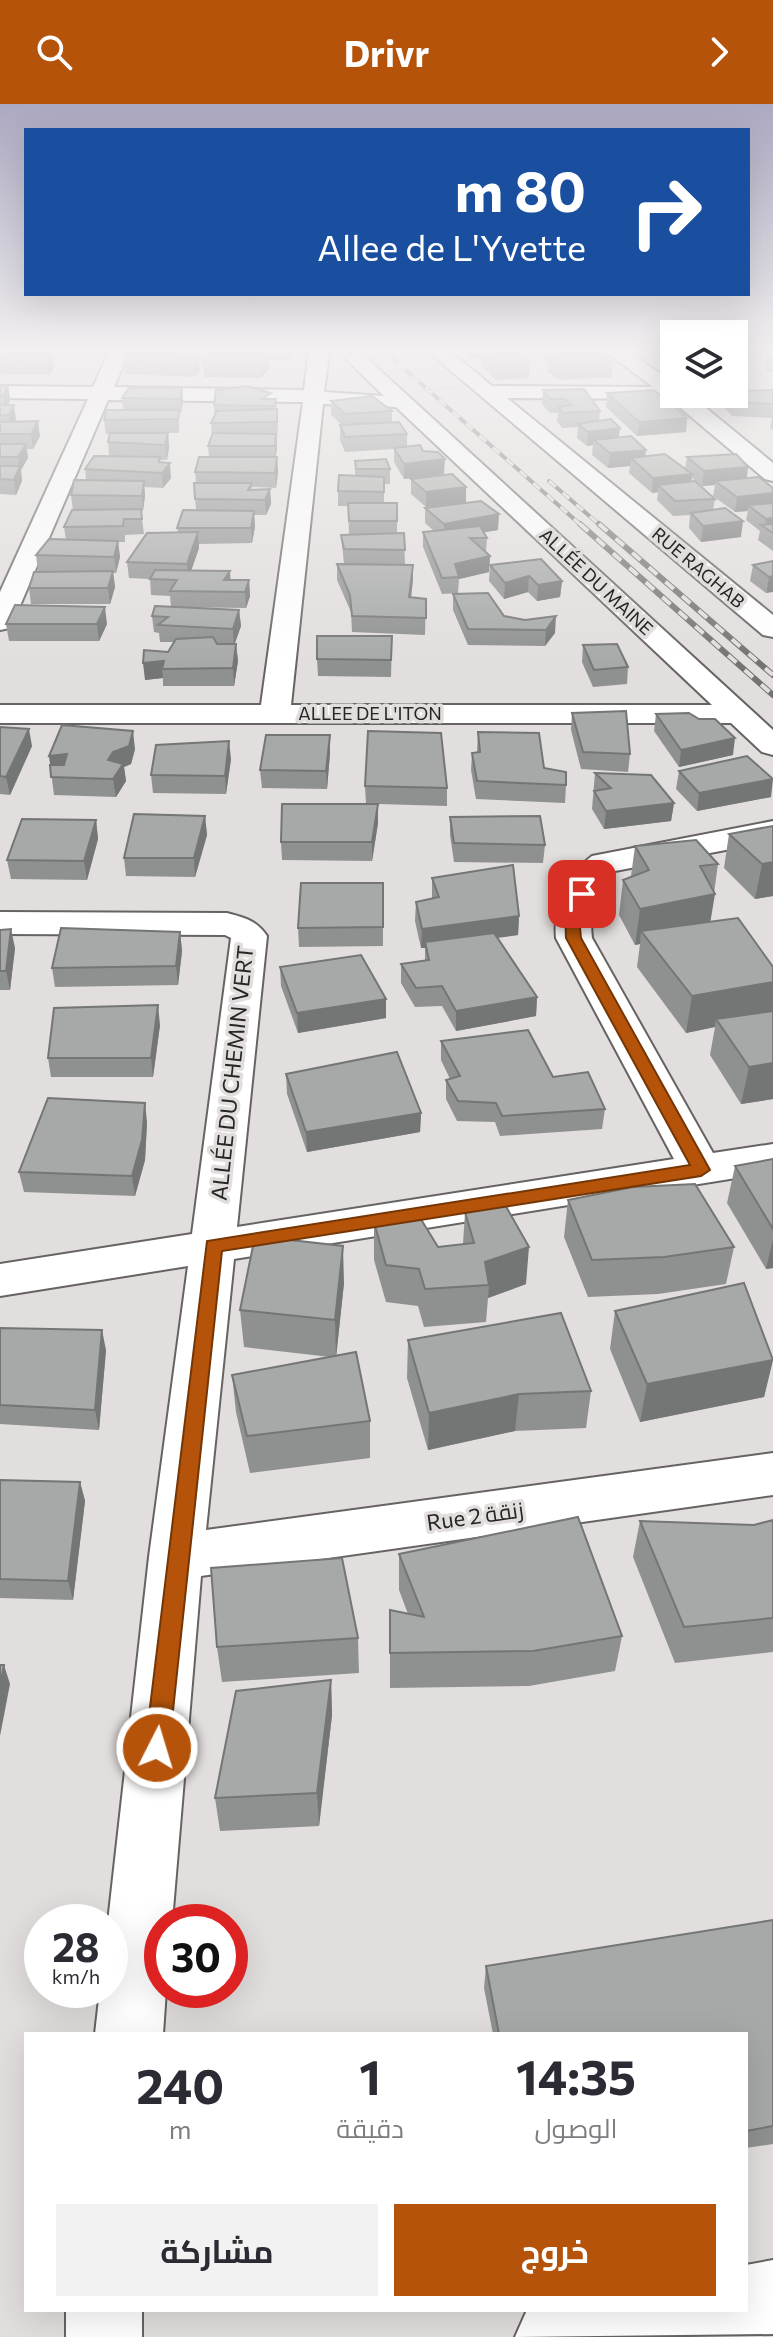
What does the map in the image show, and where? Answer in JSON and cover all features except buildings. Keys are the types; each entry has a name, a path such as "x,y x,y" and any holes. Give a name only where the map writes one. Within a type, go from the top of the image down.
{"street":[{"path":"0,622 73,456"},
{"path":"275,714 307,456"},
{"name":"ALLÉE DU MAINE","path":"469,456 773,746"},
{"name":"RUE RAGHAB","path":"565,456 773,629"},
{"path":"751,456 773,474"},
{"name":"ALLEE DE L'ITON","path":"0,714 740,714"},
{"path":"701,1170 574,938 572,917 593,871 604,863 773,831"},
{"name":"ALLÉE DU CHEMIN VERT","path":"0,923 227,924 246,931 249,936 176,1557 129,2032"},
{"path":"0,1280 773,1158"},
{"name":"Rue 2 زنقة","path":"176,1557 773,1474"},
{"path":"748,2302 773,2297"},
{"path":"104,2312 104,2337"},
{"path":"553,2337 692,2312"}],"railway":[{"path":"503,456 582,526"},
{"path":"549,481 601,526"},
{"path":"580,524 773,695"},
{"path":"599,524 773,675"}],"route":[{"path":"157,1748 213,1246 701,1170 574,938 572,917 582,894"}]}
